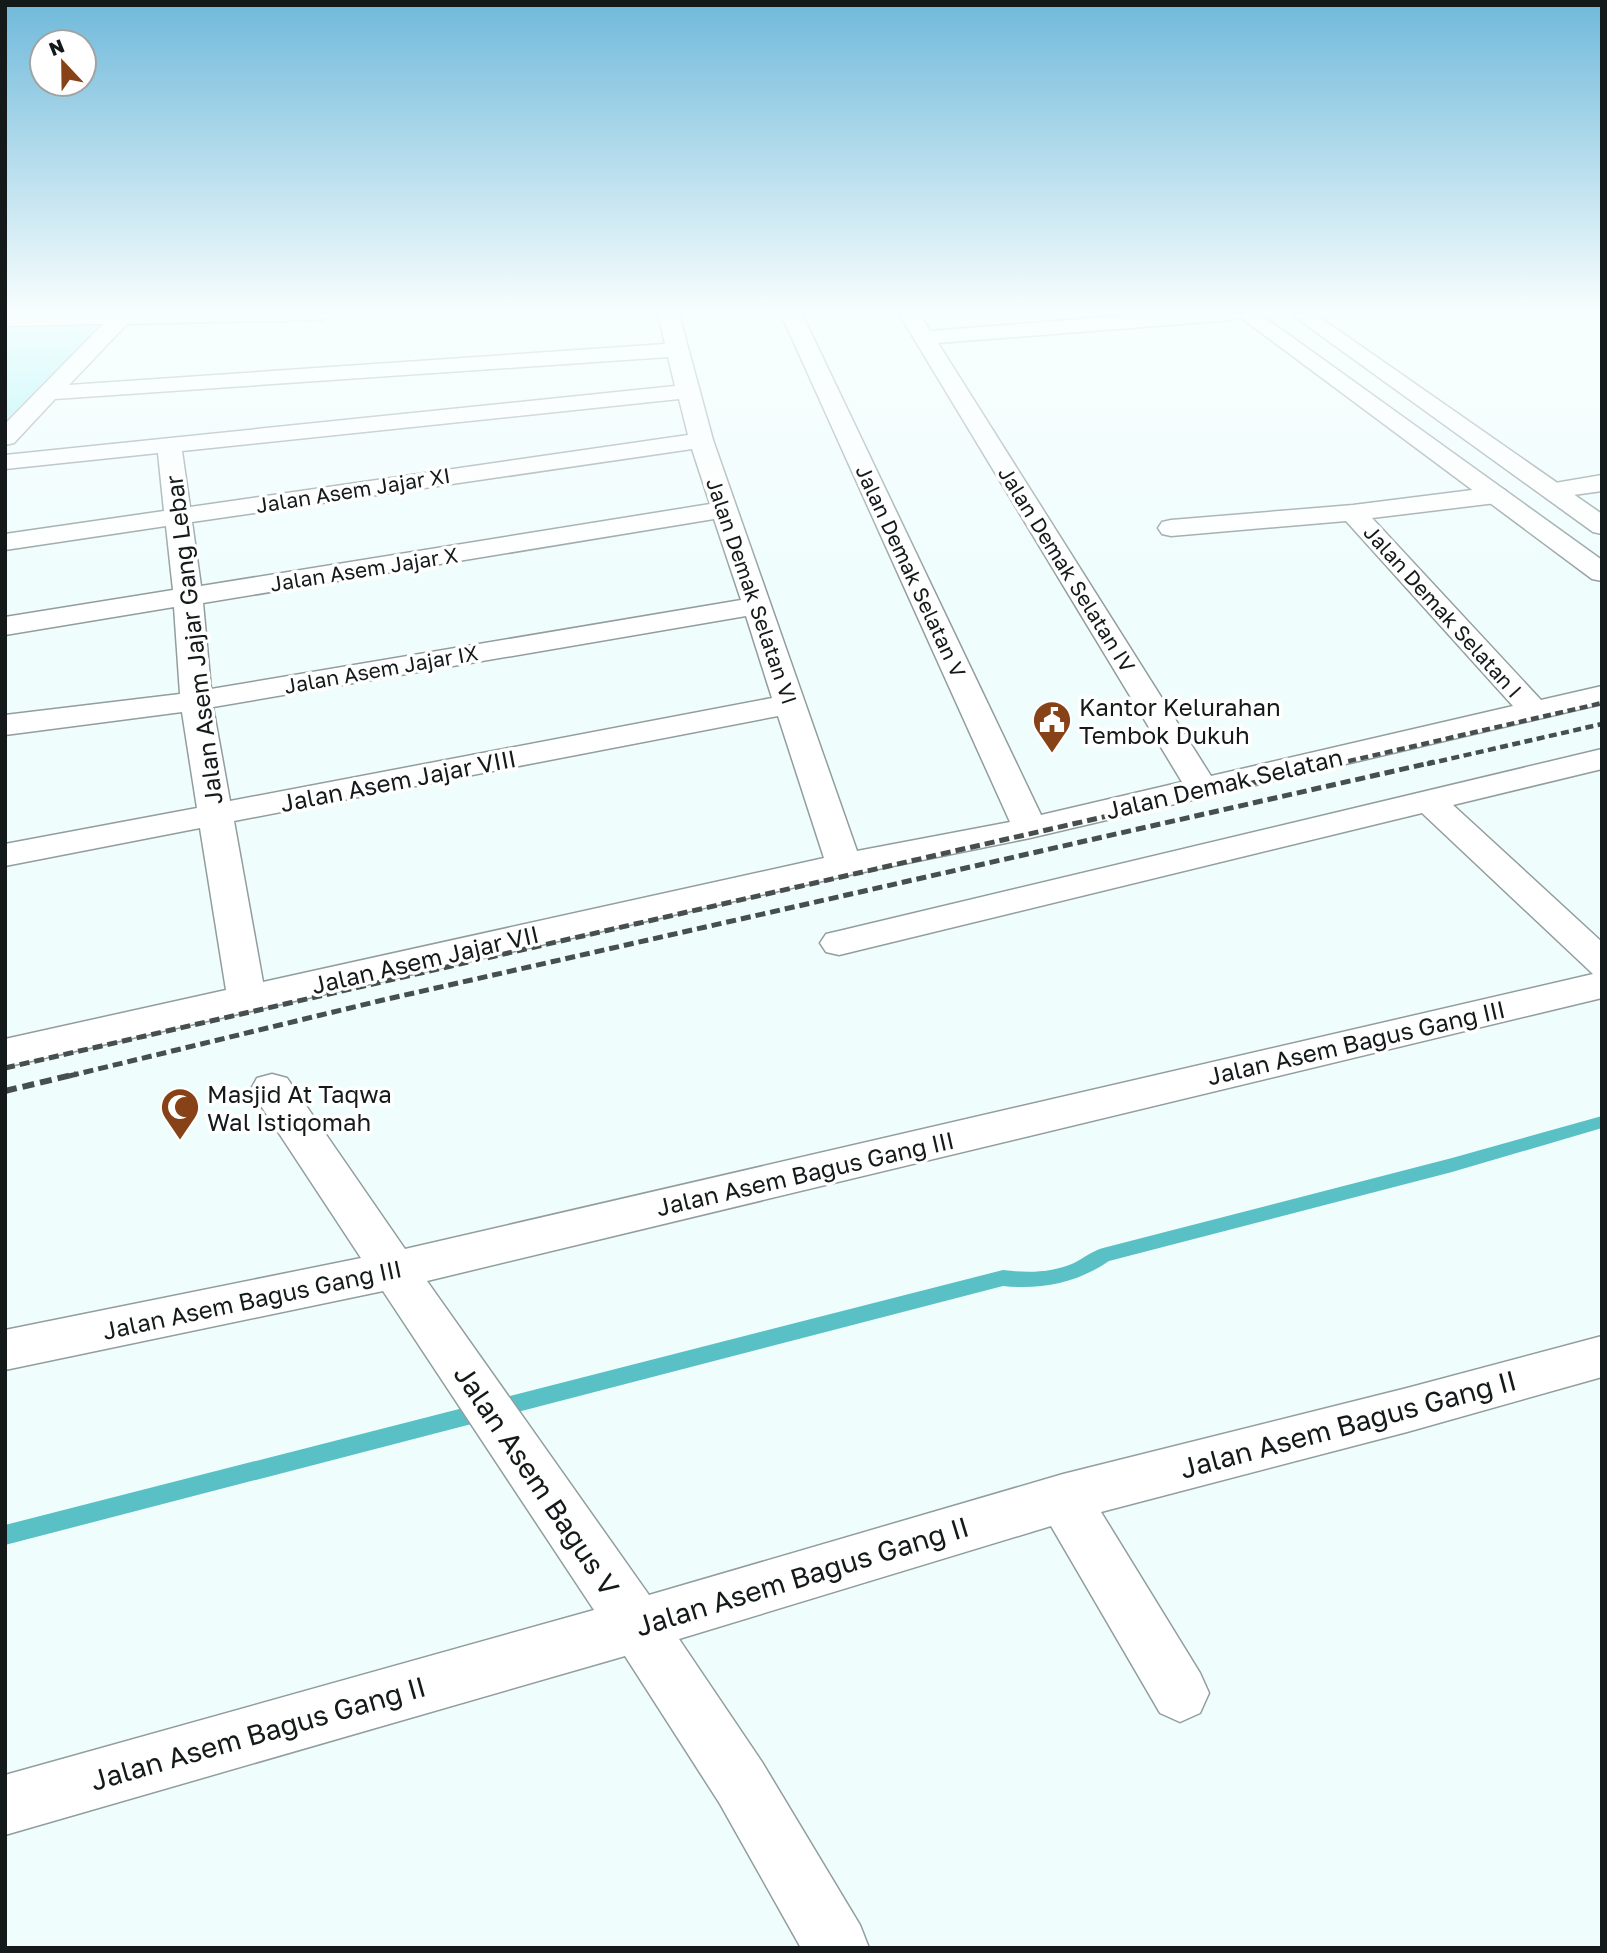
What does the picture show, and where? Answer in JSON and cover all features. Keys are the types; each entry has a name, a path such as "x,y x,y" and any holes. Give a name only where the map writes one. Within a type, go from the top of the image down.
{"main road":[{"path":"5,438 36,405"},
{"path":"5,462 553,405"},
{"name":"Jalan Demak Selatan VI","path":"692,405 723,510 844,866"},
{"name":"Jalan Demak Selatan V","path":"833,405 1030,828"},
{"name":"Jalan Demak Selatan IV","path":"965,405 1203,789"},
{"path":"1372,405 1602,573"},
{"path":"1431,405 1602,526"},
{"name":"Jalan Asem Jajar XI","path":"5,542 701,440"},
{"name":"Jalan Asem Jajar Gang Lebar","path":"169,445 188,597 196,701 247,999"},
{"path":"1552,490 1602,483"},
{"name":"Jalan Demak Selatan I","path":"1171,528 1353,513 1496,495"},
{"name":"Jalan Asem Jajar X","path":"5,626 723,510"},
{"name":"Jalan Demak Selatan I","path":"1353,513 1533,710"},
{"name":"Jalan Asem Jajar IX","path":"5,725 196,701 756,606"},
{"name":"Jalan Demak Selatan","path":"844,866 1203,789 1602,695"},
{"name":"Jalan Asem Jajar VIII","path":"5,855 790,704"},
{"path":"839,943 1602,759"},
{"path":"1429,801 1602,964"},
{"name":"Jalan Asem Jajar VII","path":"5,1053 844,866"},
{"name":"Jalan Asem Bagus Gang III","path":"5,1350 394,1270 1602,985"},
{"name":"Jalan Asem Bagus V","path":"272,1089 544,1493 637,1625 741,1783 837,1948"},
{"name":"Jalan Asem Bagus Gang II","path":"5,1805 637,1625 1063,1499 1407,1410 1602,1356"},
{"path":"1063,1499 1180,1693"}],"shaded area":[{"path":"5,405 31,405 5,431"}],"waterway":[{"path":"5,1535 1003,1278 1029,1280 1055,1277 1081,1268 1103,1255 1452,1165 1602,1122"}],"railway":[{"path":"1336,764 1602,703"},
{"path":"1427,764 1602,724"},
{"path":"5,1068 1344,762"},
{"path":"69,1076 383,1000 1434,762"},
{"path":"5,1091 76,1074"}],"place":[{"name":"Kantor Kelurahan Tembok Dukuh","path":"1052,754"},
{"name":"Masjid At Taqwa Wal Istiqomah","path":"180,1141"}]}
